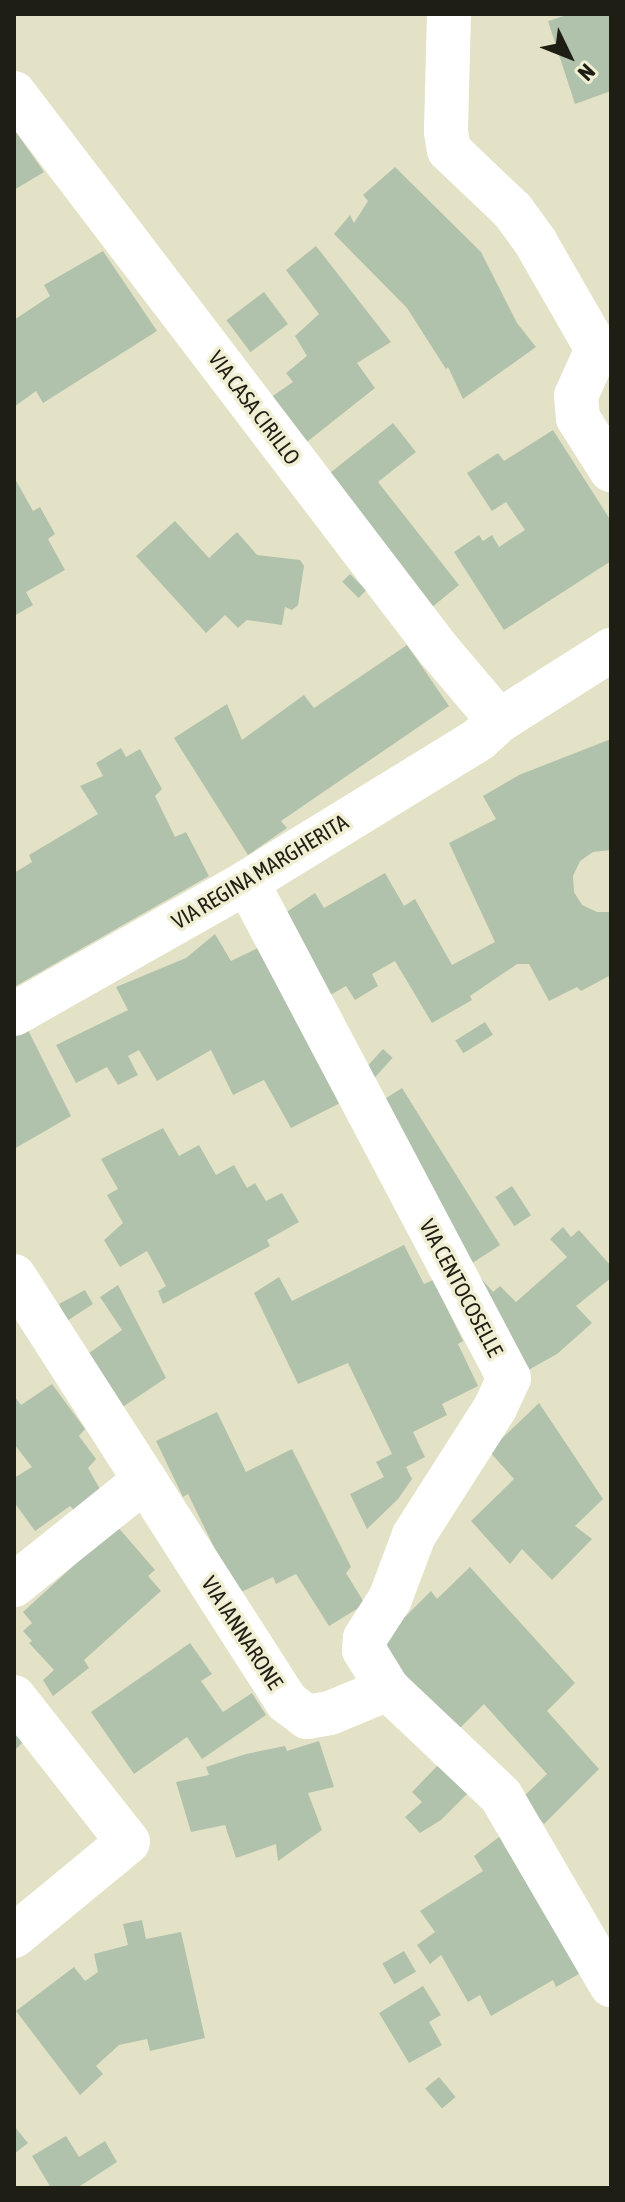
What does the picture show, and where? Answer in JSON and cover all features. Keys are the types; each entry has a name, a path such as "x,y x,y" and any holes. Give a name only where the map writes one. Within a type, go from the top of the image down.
{"street":[{"path":"449,14 446,132 449,150 513,211 536,243 597,349 576,396 578,418 611,470"},
{"name":"VIA CASA CIRILLO","path":"14,93 438,649 499,721"},
{"name":"VIA REGINA MARGHERITA","path":"14,1014 247,882 479,739 499,721 611,650"},
{"name":"VIA CENTOCOSELLE","path":"247,882 509,1378 495,1408 414,1535 390,1599 365,1638 364,1650 388,1689"},
{"name":"VIA IANNARONE","path":"14,1276 287,1702 307,1717 330,1713 388,1689"},
{"path":"14,1585 145,1480"},
{"path":"388,1689 501,1796 611,1985"},
{"path":"14,1697 128,1842 14,1936"}],"building":[{"path":"570,14 611,14 611,91 575,104 548,21"},
{"path":"14,129 44,172 14,190"},
{"path":"395,167 481,252 517,323 536,347 463,399 448,367 446,369 407,308 334,234 350,215 354,223 368,201 363,195"},
{"path":"316,246 391,342 357,363 375,388 298,449 264,402 293,382 286,373 307,356 295,336 319,314 286,270"},
{"path":"103,251 157,331 43,403 36,391 14,407 14,320 50,296 44,285"},
{"path":"264,292 288,324 251,352 226,320"},
{"path":"393,423 416,452 378,482 459,585 425,613 321,480"},
{"path":"553,430 611,521 611,561 504,630 454,552 479,535 483,541 492,535 499,547 525,530 506,502 492,511 467,473 498,453 504,461"},
{"path":"14,477 33,511 40,507 55,534 48,539 65,570 26,592 33,605 14,616"},
{"path":"175,521 209,558 237,532 257,555 300,560 304,566 298,605 292,610 285,607 282,625 247,620 238,628 225,615 206,633 136,556"},
{"path":"350,574 366,590 358,598 342,582"},
{"path":"407,645 449,706 281,821 287,828 248,855 174,738 227,704 242,740 304,695 314,708"},
{"path":"611,739 611,850 593,852 580,861 573,876 574,892 582,905 597,912 611,912 611,975 581,991 577,987 549,1001 529,964 517,964 470,996 472,1000 432,1023 395,961 372,974 378,986 355,1000 346,986 325,998 279,917 315,893 324,908 385,873 404,906 415,899 452,965 495,942 449,843 496,819 483,796 519,775"},
{"path":"121,748 126,757 140,749 162,789 155,796 175,837 186,832 209,876 14,987 14,873 32,862 29,855 98,814 80,786 103,776 96,763"},
{"path":"215,934 231,961 264,945 348,1099 291,1128 264,1080 233,1095 211,1050 157,1081 139,1050 128,1056 138,1075 118,1085 107,1067 76,1083 56,1045 128,1010 116,987 186,958"},
{"path":"485,1022 493,1035 463,1053 455,1041"},
{"path":"26,1026 71,1116 14,1149 14,1032"},
{"path":"383,1049 393,1058 369,1084 360,1075"},
{"path":"402,1088 500,1245 468,1266 380,1102"},
{"path":"163,1128 179,1156 199,1145 216,1175 234,1165 247,1188 255,1183 266,1201 282,1193 299,1222 267,1240 270,1246 163,1304 158,1291 166,1286 147,1251 120,1267 104,1240 123,1223 107,1195 118,1189 101,1159"},
{"path":"512,1186 531,1215 514,1226 495,1197"},
{"path":"563,1227 571,1237 579,1230 611,1266 611,1278 576,1306 592,1323 557,1354 523,1373 480,1277 493,1292 500,1286 516,1302 567,1257 550,1239"},
{"path":"404,1245 424,1284 433,1280 463,1341 458,1344 478,1386 442,1404 447,1415 413,1432 425,1457 406,1467 412,1479 398,1499 367,1529 350,1494 384,1477 376,1462 392,1454 348,1363 298,1384 254,1293 279,1277 292,1301"},
{"path":"118,1285 166,1378 109,1416 79,1360 122,1330 100,1297"},
{"path":"85,1290 93,1304 67,1321 59,1304"},
{"path":"52,1384 85,1429 79,1436 96,1459 88,1468 101,1491 75,1511 70,1506 35,1531 14,1502 14,1478 32,1467 14,1444 14,1396 21,1405"},
{"path":"539,1403 603,1499 575,1526 592,1539 552,1580 522,1549 510,1564 471,1521 514,1479 489,1451"},
{"path":"217,1412 246,1472 292,1449 351,1567 346,1573 365,1604 329,1626 296,1574 276,1584 273,1577 237,1594 188,1494 183,1497 156,1441"},
{"path":"117,1526 155,1570 148,1576 161,1591 84,1660 89,1668 53,1696 43,1680 54,1670 29,1643 32,1641 23,1631 32,1623 23,1612"},
{"path":"470,1567 575,1683 547,1711 599,1769 544,1824 521,1799 547,1774 484,1704 455,1733 372,1643 401,1612 405,1617 431,1591 437,1599"},
{"path":"190,1643 212,1674 201,1681 223,1712 252,1693 266,1715 202,1759 187,1737 134,1774 91,1712"},
{"path":"14,1730 25,1740 14,1751"},
{"path":"319,1741 334,1787 308,1793 322,1830 278,1861 276,1844 236,1858 225,1825 191,1832 176,1782 209,1775 206,1767 246,1754 285,1746 287,1751"},
{"path":"440,1763 469,1792 441,1820 420,1833 405,1817 422,1802 412,1792"},
{"path":"503,1834 586,1970 556,1987 553,1980 491,2016 480,1995 468,2002 441,1955 430,1964 417,1945 435,1932 420,1911 483,1871 474,1856"},
{"path":"142,1920 146,1939 181,1932 205,2038 150,2051 147,2039 119,2045 96,2066 103,2074 80,2095 16,2011 74,1967 85,1981 98,1972 94,1954 128,1945 123,1924"},
{"path":"404,1951 416,1972 394,1984 382,1963"},
{"path":"423,1986 441,2015 429,2022 442,2045 409,2063 379,2013"},
{"path":"439,2077 456,2097 442,2108 425,2089"},
{"path":"14,2126 28,2143 14,2154"},
{"path":"66,2136 79,2157 105,2141 117,2162 77,2188 51,2188 32,2156"}]}
